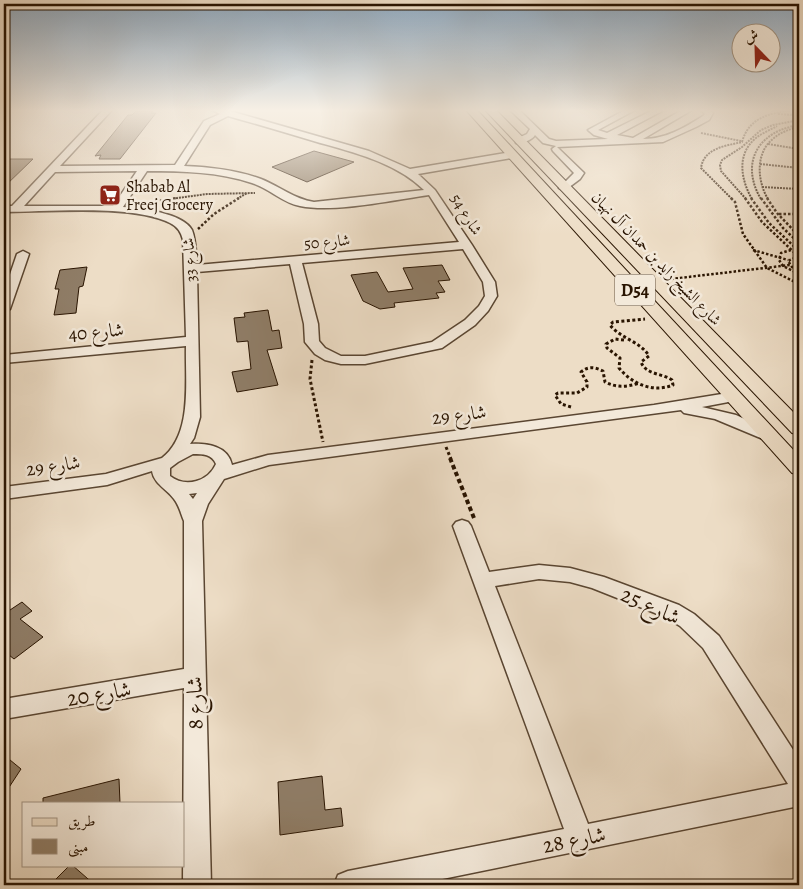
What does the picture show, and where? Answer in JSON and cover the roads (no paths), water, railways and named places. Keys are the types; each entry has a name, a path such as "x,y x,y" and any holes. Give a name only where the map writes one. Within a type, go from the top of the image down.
{"main road":[{"name":"شارع الشيخ زايد بن حمدان آل نهيان","path":"510,151 799,468"},
{"name":"شارع الشيخ زايد بن حمدان آل نهيان","path":"529,151 799,429"},
{"path":"734,398 760,402 799,437"}],"street":[{"path":"9,209 69,151"},
{"path":"178,168 189,151"},
{"name":"شارع 54","path":"295,260 310,324 311,337 315,346 330,356 343,360 369,360 431,347 443,342 487,305 491,296 491,287 432,192 410,172 361,151"},
{"path":"558,151 579,173 564,188"},
{"path":"410,172 512,155"},
{"path":"116,210 144,168"},
{"path":"53,169 178,168 209,170 235,174 265,184 286,195 294,204 306,207 432,192"},
{"name":"شارع 33","path":"9,209 137,211 177,222 188,233 191,270 192,417 186,438 170,458"},
{"name":"شارع 50","path":"191,270 466,245"},
{"path":"4,309 8,284 22,254"},
{"name":"شارع 54","path":"310,324 322,341 336,351 356,356 386,356"},
{"name":"شارع 40","path":"4,360 191,341"},
{"name":"شارع 29","path":"218,477 268,460 734,398"},
{"name":"شارع 29","path":"654,410 697,410 718,414 742,422 771,437"},
{"name":"شارع 33","path":"192,417 200,441 213,452"},
{"path":"191,449 213,452 224,464 218,477 198,487 189,488 170,485 161,473 170,458 191,449"},
{"name":"شارع 29","path":"213,452 268,460"},
{"name":"شارع 29","path":"108,479 170,458"},
{"name":"شارع 8","path":"197,885 193,521 199,503 218,477"},
{"name":"شارع 29","path":"4,493 108,479 148,480 170,485"},
{"name":"شارع 8","path":"170,485 184,499 193,521"},
{"path":"462,526 581,838"},
{"name":"شارع 25","path":"482,581 539,572 570,575 606,585 672,611 687,620 710,642 799,780"},
{"name":"شارع 20","path":"4,709 194,677"},
{"name":"شارع 28","path":"348,885 799,794"}],"place":[{"name":"Shabab Al Freej Grocery","path":"110,195"}]}
